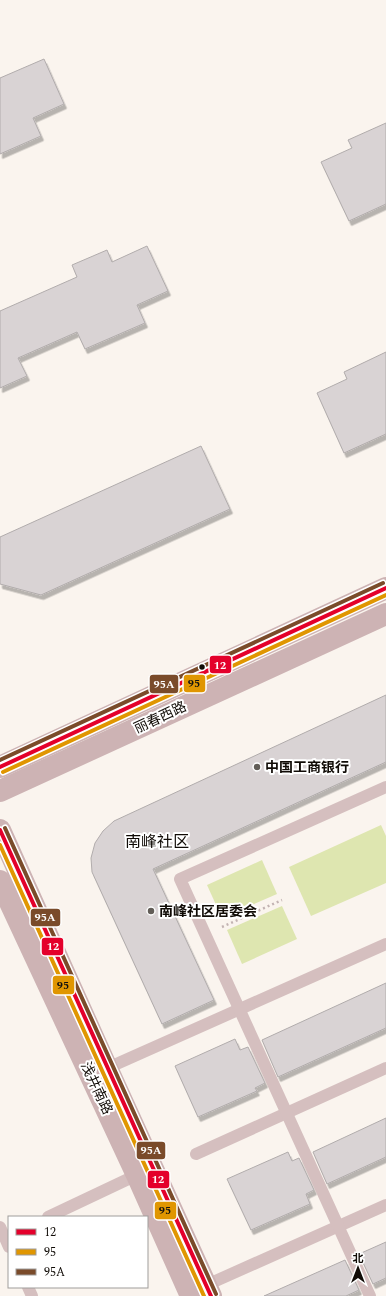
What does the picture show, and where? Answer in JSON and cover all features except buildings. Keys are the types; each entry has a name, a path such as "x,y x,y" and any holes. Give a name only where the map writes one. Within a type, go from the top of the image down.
{"main road":[{"name":"丽春西路","path":"0,767 386,588"},
{"name":"丽春西路","path":"0,791 386,614"},
{"name":"浅井南路","path":"0,830 99,1072"},
{"name":"浅井南路","path":"0,881 99,1072 200,1293"}],"lane":[{"path":"370,1296 180,879 386,787"},
{"path":"99,1072 386,944"},
{"path":"196,1154 386,1068"},
{"path":"50,1216 145,1171"},
{"path":"200,1293 386,1205"}],"path":[{"path":"206,935 282,900"}],"green space":[{"path":"381,825 386,836 386,883 311,916 289,867"},
{"path":"262,860 277,894 222,918 207,885"},
{"path":"282,906 297,939 242,964 227,930"}],"transit line":[{"name":"95A","path":"0,760 383,583"},
{"name":"12","path":"0,767 386,588"},
{"name":"95","path":"3,772 386,595"},
{"name":"95A","path":"5,828 216,1294"},
{"name":"12","path":"0,830 211,1296"},
{"name":"95","path":"0,845 204,1296"}],"place":[{"name":"中国工商银行","path":"257,767"},
{"name":"南峰社区居委会","path":"151,911"}],"district":[{"name":"南峰社区","path":"157,841"}]}
